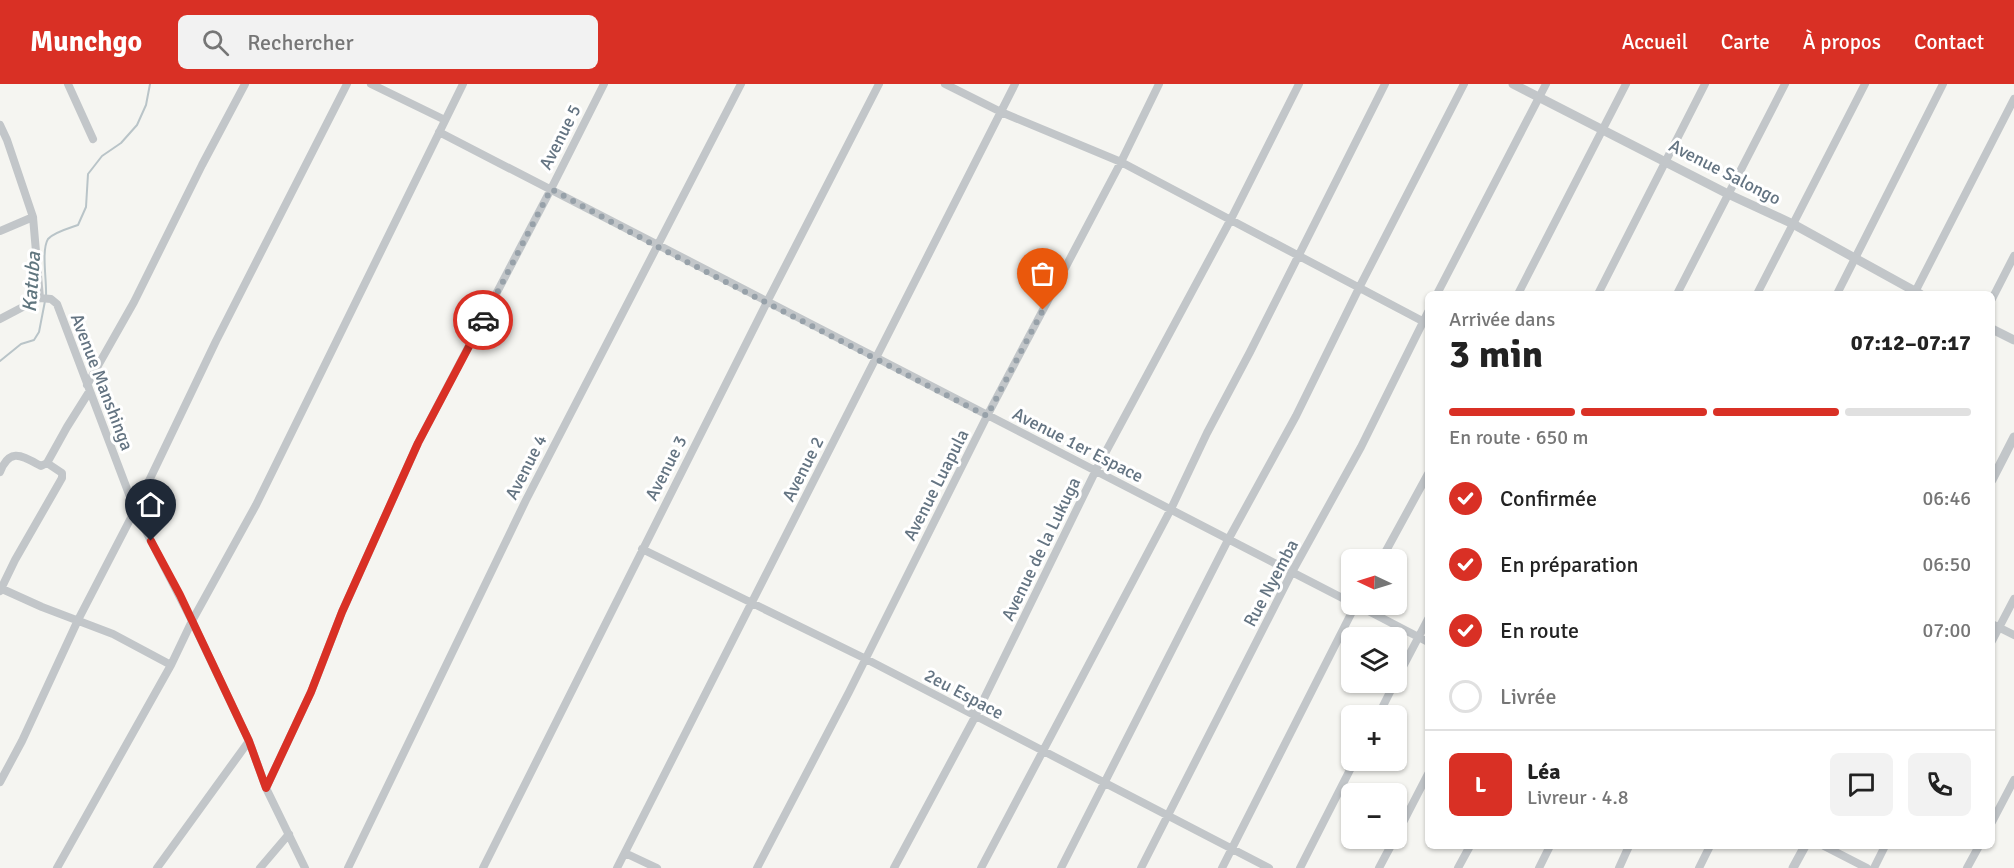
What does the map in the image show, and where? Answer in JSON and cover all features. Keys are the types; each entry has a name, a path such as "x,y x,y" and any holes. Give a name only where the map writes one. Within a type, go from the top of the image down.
{"street":[{"path":"68,84 93,139"},
{"path":"0,472 5,460 13,456 21,456 41,466 47,463 134,302 245,84"},
{"path":"0,782 216,341 347,84"},
{"path":"371,84 445,120"},
{"path":"57,868 171,665 192,621 272,474 463,84"},
{"name":"Avenue 5","path":"266,788 307,702 342,612 418,443 604,84"},
{"name":"Avenue 4","path":"348,868 526,501 741,84"},
{"name":"Avenue 3","path":"483,868 642,549 879,84"},
{"path":"945,84 1001,112 1120,162 1425,323"},
{"name":"Avenue 2","path":"618,868 1015,84"},
{"name":"Avenue Luapula","path":"757,868 1159,84"},
{"name":"Avenue de la Lukuga","path":"894,868 975,717 1096,470 1231,219 1299,84"},
{"path":"981,868 1171,509 1207,432 1250,352 1385,84"},
{"path":"1060,868 1228,540 1296,416 1464,84"},
{"name":"Avenue Salongo","path":"1513,84 1728,194 1793,224 1912,291"},
{"path":"1439,291 1546,84"},
{"path":"1520,291 1626,84"},
{"path":"1600,291 1706,84"},
{"path":"1679,291 1785,84"},
{"path":"1759,291 1865,84"},
{"path":"1839,291 1943,84"},
{"path":"1917,291 2014,99"},
{"path":"0,125 4,142 33,217 40,298 0,320"},
{"name":"Avenue 1er Espace","path":"439,132 656,246 1341,597"},
{"path":"0,231 33,217"},
{"path":"1995,293 2014,256"},
{"name":"Avenue Manshinga","path":"40,298 51,299 57,304 135,510 192,621 249,741 266,788 305,868"},
{"name":"Rue Nyemba","path":"1142,868 1292,572 1367,437 1425,323"},
{"path":"1995,330 2014,340"},
{"path":"1995,474 2014,437"},
{"path":"47,463 59,470 62,478 0,589 113,634 171,665"},
{"path":"1387,549 1425,479"},
{"name":"2eu Espace","path":"642,549 866,659 1269,868"},
{"path":"2014,599 1996,626 2014,635"},
{"path":"1222,868 1349,615"},
{"name":"Avenue 1er Espace","path":"1376,615 1425,640"},
{"path":"1407,659 1425,624"},
{"path":"157,868 249,741"},
{"path":"1300,868 1349,771"},
{"path":"1407,815 1425,780"},
{"path":"1995,816 2014,780"},
{"path":"260,868 289,834"},
{"path":"1379,868 1389,849"},
{"path":"1458,868 1468,849"},
{"path":"1539,868 1548,849"},
{"path":"1619,868 1628,849"},
{"path":"1699,868 1708,849"},
{"path":"1793,868 1803,849"},
{"path":"1830,849 1867,868"},
{"path":"1874,868 1884,849"},
{"path":"1967,868 1977,849"},
{"path":"625,853 657,868"}],"waterway":[{"name":"Katuba","path":"46,296 45,258 48,239 58,232 78,225 86,207 88,174 102,156 121,143 137,125 146,105 150,84"},
{"name":"Katuba","path":"0,361 21,344 34,340 39,332 45,301"}],"way so far":[{"path":"483,320 551,189 656,246 987,416 1043,310"}],"route":[{"path":"151,541 180,595 249,741 266,788 290,740 342,612 418,443 483,320"}]}
